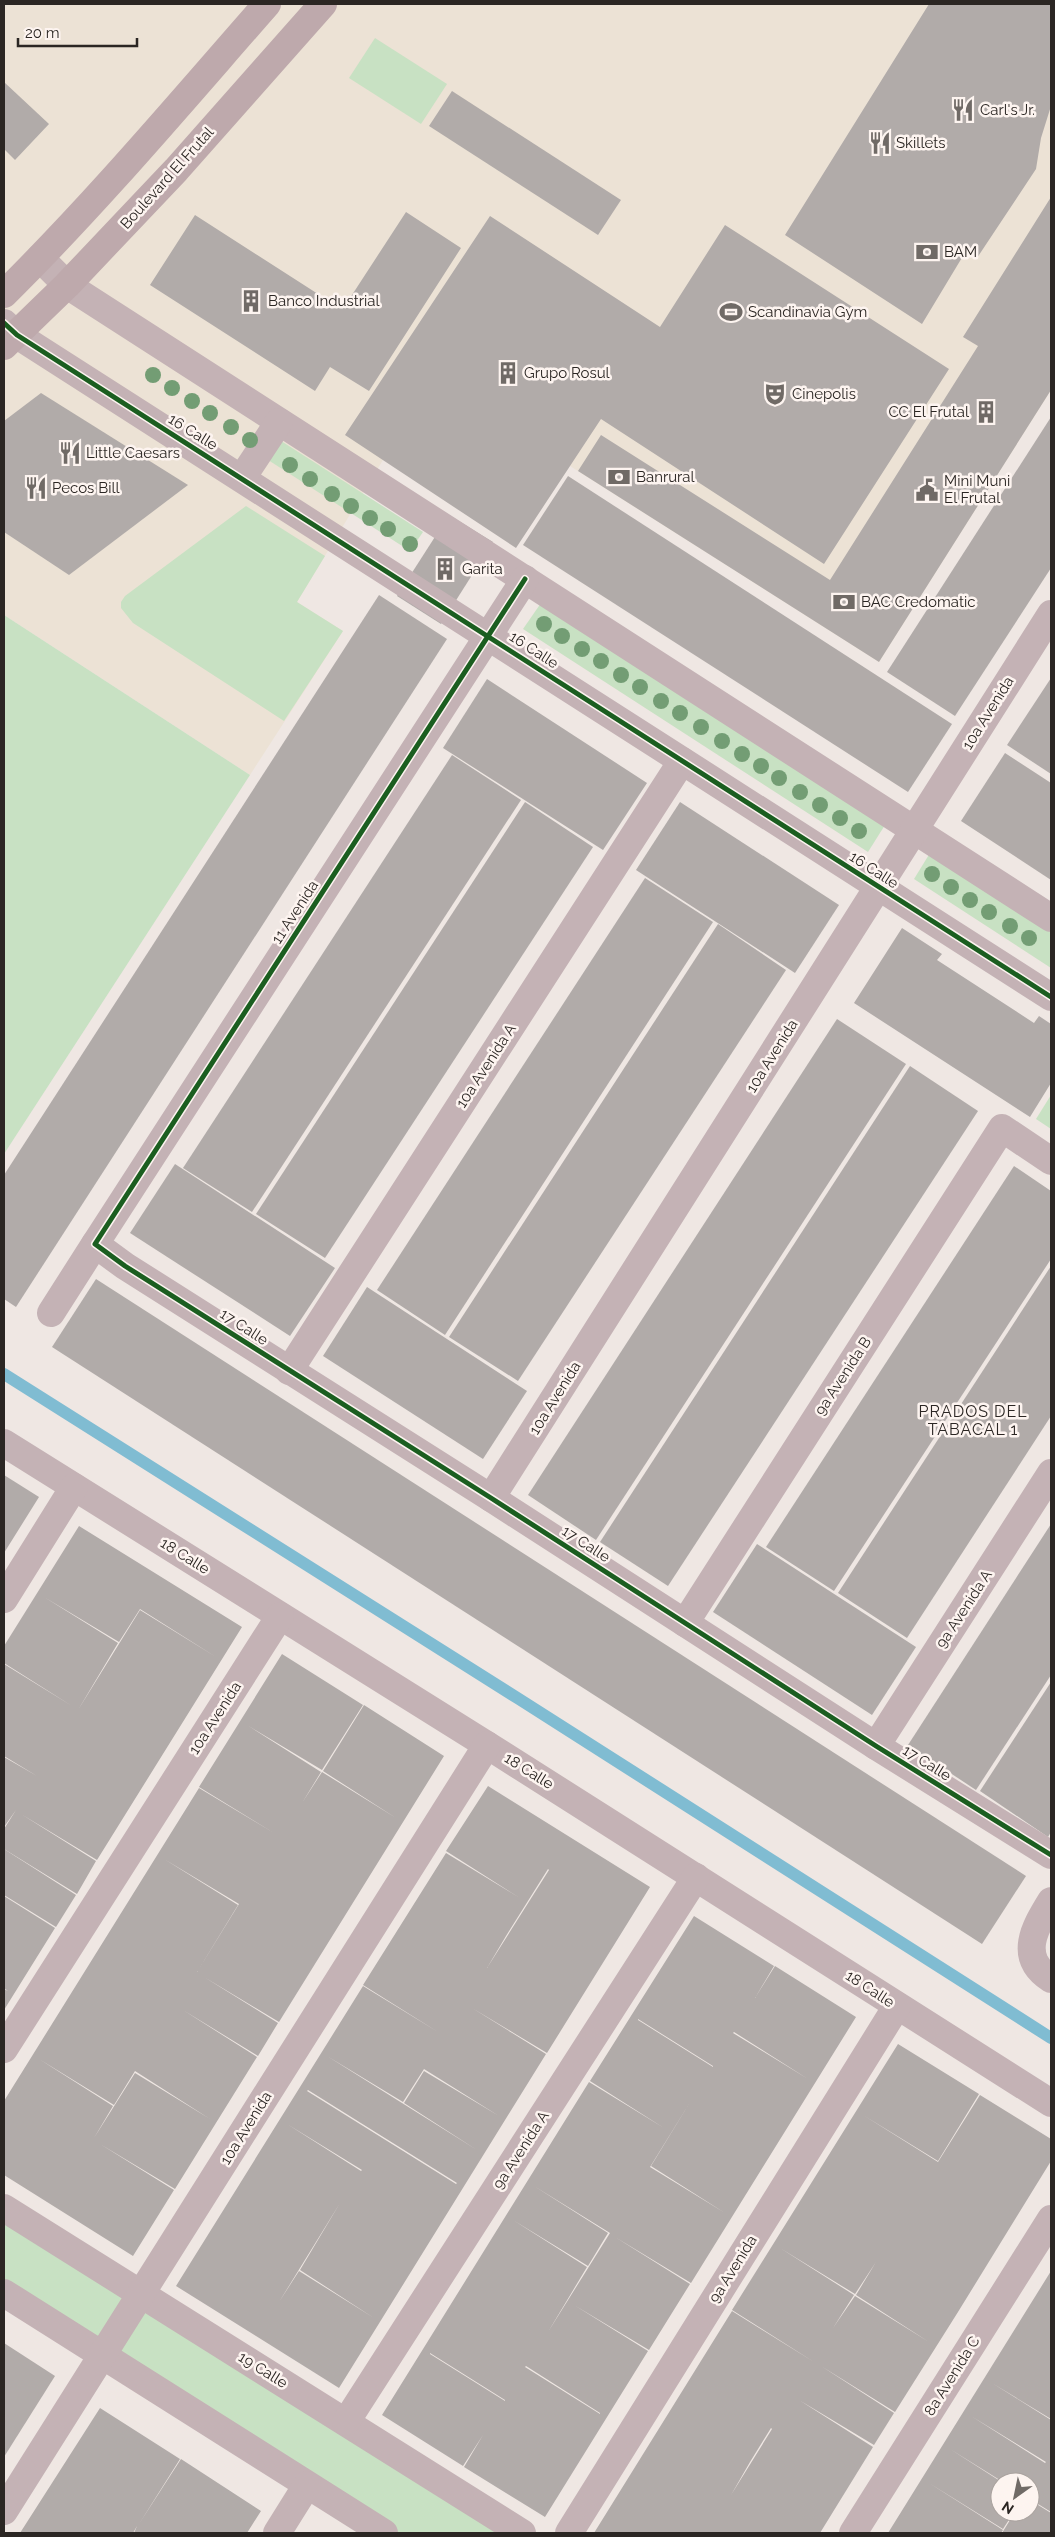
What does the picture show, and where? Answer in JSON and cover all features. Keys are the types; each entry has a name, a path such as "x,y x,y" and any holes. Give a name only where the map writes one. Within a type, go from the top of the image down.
{"main road":[{"path":"4,294 145,146 267,4"},
{"name":"Boulevard El Frutal","path":"8,335 67,285 176,170 323,4"}],"street":[{"path":"40,258 67,285 1051,918"},
{"name":"16 Calle","path":"8,335 242,478 1051,997"},
{"path":"242,478 279,422"},
{"name":"11 Avenida","path":"51,1313 102,1249 525,580"},
{"name":"10a Avenida","path":"491,1498 1051,614"},
{"name":"10a Avenida A","path":"289,1371 682,761"},
{"name":"9a Avenida B","path":"685,1623 1002,1128 1051,1161"},
{"name":"17 Calle","path":"102,1249 289,1371 491,1498 876,1746 1051,1855"},
{"name":"18 Calle","path":"4,1443 488,1745 1051,2103"},
{"name":"9a Avenida A","path":"876,1746 1051,1473"},
{"path":"4,1599 74,1487"},
{"name":"10a Avenida","path":"4,2048 280,1616"},
{"name":"10a Avenida","path":"4,2511 488,1745"},
{"name":"9a Avenida A","path":"346,2422 696,1877"},
{"path":"1051,1901 1035,1926 1032,1941 1032,1956 1038,1967 1051,1979"},
{"name":"9a Avenida","path":"569,2533 897,2006"},
{"name":"19 Calle","path":"4,2208 522,2533"},
{"name":"8a Avenida C","path":"853,2533 1051,2219"},
{"path":"4,2293 384,2533"},
{"path":"277,2533 307,2485"}],"shaded area":[{"name":"CC El Frutal","path":"4,4 1051,4 1051,390 879,662 570,466 383,460 297,602 343,631 250,775 4,615"}],"green space":[{"path":"375,38 447,84 421,124 349,78"},
{"path":"278,439 423,532 410,551 265,458"},
{"path":"246,506 325,556 297,602 343,631 284,721 133,623 121,608 121,602 125,596"},
{"path":"541,603 885,825 868,852 523,629"},
{"path":"4,615 250,775 4,1154"},
{"path":"930,853 1051,931 1051,968 914,879"},
{"path":"1051,1095 1051,1129 1036,1119"},
{"path":"4,2208 522,2533 384,2533 4,2293"}],"building":[{"path":"929,4 1051,4 1051,106 1041,138 1036,169 977,258 966,251 922,324 785,235"},
{"path":"4,82 49,124 15,160 4,149"},
{"path":"452,91 621,200 598,235 429,126"},
{"name":"CC El Frutal","path":"1051,197 1051,390 879,662 578,471 601,435 830,580 978,346 963,337"},
{"name":"Banco Industrial","path":"406,212 461,248 369,391 330,367 315,391 150,285 195,215 332,303 350,298"},
{"path":"490,216 660,327 725,225 949,369 824,564 601,419 516,548 345,435"},
{"name":"Little Caesars","path":"41,393 188,485 69,575 4,532 4,421"},
{"path":"1051,417 1051,568 955,716 887,672"},
{"path":"568,476 952,724 908,792 523,545"},
{"name":"Garita","path":"449,515 493,542 441,624 397,596"},
{"path":"379,595 447,639 16,1307 4,1299 4,1175"},
{"path":"1051,678 1051,774 1007,745"},
{"path":"487,679 647,783 603,850 443,748"},
{"path":"1005,753 1051,783 1051,880 961,821"},
{"path":"452,755 521,800 252,1212 183,1168"},
{"path":"525,802 593,847 325,1258 256,1214"},
{"path":"680,802 839,905 795,973 636,870"},
{"path":"645,878 713,922 445,1335 377,1290"},
{"path":"718,924 786,970 518,1381 449,1337"},
{"path":"902,928 942,954 937,960 1034,1023 1039,1016 1051,1024 1051,1083 1030,1117 854,1003"},
{"path":"837,1019 906,1064 596,1540 528,1495"},
{"path":"910,1066 978,1111 668,1586 600,1542"},
{"path":"175,1164 335,1268 290,1336 130,1233"},
{"path":"1014,1166 1051,1191 1051,1259 834,1591 766,1547"},
{"path":"1051,1266 1051,1416 907,1638 838,1593"},
{"path":"96,1279 1026,1876 982,1944 52,1347"},
{"path":"367,1287 527,1391 483,1459 323,1356"},
{"path":"4,1475 39,1497 4,1553"},
{"path":"1051,1524 1051,1675 976,1790 908,1745"},
{"path":"79,1526 242,1627 97,1860 21,1814 96,1861 77,1894 4,1849 4,1829 16,1810 4,1827 4,1757 37,1776 4,1756 4,1664 72,1706 4,1663 4,1646","holes":["44,1597 119,1642 140,1609 216,1657 140,1610 78,1710 118,1643"]},
{"path":"757,1544 916,1647 872,1715 713,1612"},
{"path":"282,1654 363,1705 322,1770 247,1725 321,1772 302,1803 322,1772 396,1818 323,1771 364,1705 444,1756 279,2022 204,1977 278,2023 258,2056 183,2010 257,2057 175,2189 100,2144 174,2190 133,2256 4,2175 4,2101 199,1788 274,1833 199,1787","holes":["164,1859 239,1904 197,1972 238,1905","39,2059 114,2105 135,2071 210,2119 135,2073 94,2138 113,2106"]},
{"path":"1051,1682 1051,1832 1048,1837 980,1791"},
{"path":"488,1786 650,1887 547,2053 472,2008 546,2054 339,2388 176,2286 363,1986 438,2032 363,1985 446,1853 520,1898 446,1851","holes":["548,1869 487,1968 506,1936","327,2056 403,2102 424,2069 499,2116 424,2071 404,2103 477,2150","308,2090 457,2183 456,2184","287,2124 362,2170 361,2171","340,2203 300,2270 374,2318 299,2271 279,2302"]},
{"path":"4,1849 76,1895 56,1927 4,1895"},
{"path":"4,1896 55,1928 4,2010 4,1989 8,1991 4,1988"},
{"path":"694,1916 774,1966 755,1998 775,1966 856,2017 691,2283 615,2237 690,2284 649,2350 574,2305 648,2351 545,2517 464,2467 483,2435 463,2466 382,2415 589,2082 664,2128 590,2081","holes":["638,2019 713,2067 638,2020","734,2032 808,2079 733,2033","692,2099 651,2166 725,2213 650,2167","534,2186 610,2233 548,2332 587,2267 513,2220 588,2266 608,2233","430,2353 505,2400 430,2354","526,2366 600,2414 525,2367"]},
{"path":"898,2044 979,2094 938,2161 863,2115 938,2162 980,2095 1051,2139 1051,2161 895,2412 821,2366 894,2413 874,2445 799,2400 873,2447 820,2533 594,2533 732,2311 814,2362 732,2310","holes":["780,2248 855,2294 876,2262 856,2295 929,2342 855,2296 833,2328 854,2295","772,2429 731,2495 750,2462"]},
{"path":"1051,2271 1051,2419 992,2383 1051,2420 1051,2512 1040,2505 1040,2472 990,2472 990,2474 950,2449 990,2475 990,2521 929,2483 1003,2530 1001,2533 888,2533","holes":["971,2416 1046,2462 1045,2463"]},
{"path":"4,2343 55,2376 4,2457"},
{"path":"100,2408 180,2459 139,2524 181,2459 261,2511 247,2533 134,2533 137,2526 133,2533 20,2533"},
{"path":"1040,2506 1051,2513 1051,2533 1002,2533 1009,2522 1040,2522"},
{"path":"992,2522 1008,2522 1003,2529"}],"waterway":[{"path":"4,1374 1051,2038"}],"cycle path":[{"path":"4,323 17,335 1051,997"},
{"path":"525,579 95,1244 125,1266 491,1498 876,1746 1051,1855"}],"place":[{"name":"Carl's Jr.","path":"963,110"},
{"name":"Skillets","path":"880,143"},
{"name":"BAM","path":"927,252"},
{"name":"Banco Industrial","path":"251,301"},
{"name":"Scandinavia Gym","path":"731,312"},
{"name":"Grupo Rosul","path":"508,373"},
{"name":"Cinepolis","path":"775,394"},
{"name":"CC El Frutal","path":"986,412"},
{"name":"Little Caesars","path":"70,453"},
{"name":"Banrural","path":"619,477"},
{"name":"Pecos Bill","path":"36,488"},
{"name":"Mini Muni El Frutal","path":"927,490"},
{"name":"Garita","path":"445,569"},
{"name":"BAC Credomatic","path":"844,602"}],"district":[{"name":"PRADOS DEL TABACAL 1","path":"973,1420"}]}
